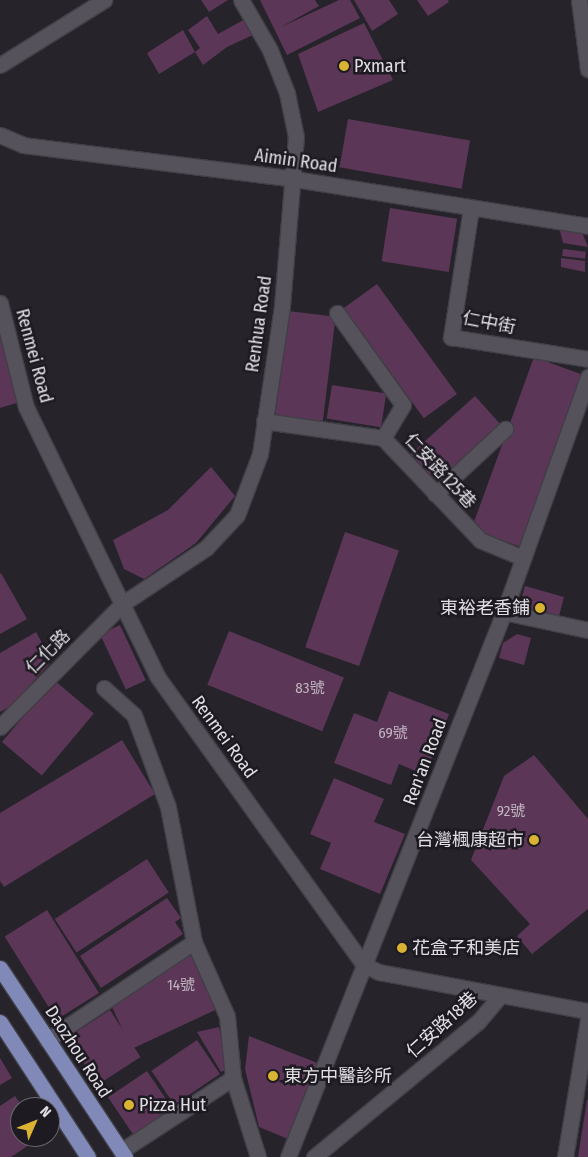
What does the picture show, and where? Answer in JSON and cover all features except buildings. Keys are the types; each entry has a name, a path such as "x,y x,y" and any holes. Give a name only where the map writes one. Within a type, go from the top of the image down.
{"main road":[{"name":"Daozhou Road","path":"0,968 123,1154"},
{"path":"0,1022 88,1157"}],"street":[{"path":"0,65 104,0"},
{"name":"Renhua Road","path":"122,604 206,548 237,515 260,454 282,306 295,179 296,137 287,93 270,50 240,0"},
{"path":"579,0 588,69"},
{"name":"Aimin Road","path":"0,135 23,146 295,179 588,226"},
{"name":"仁中街","path":"471,208 451,337 588,359"},
{"name":"Renmei Road","path":"0,303 26,407 157,676 364,965"},
{"name":"仁安路125巷","path":"337,313 403,405 383,438 480,540 523,558"},
{"name":"Ren'an Road","path":"288,1157 504,612 588,377"},
{"path":"264,421 383,438"},
{"path":"435,494 505,429"},
{"name":"仁化路","path":"0,727 122,604"},
{"path":"504,612 588,630"},
{"path":"104,688 134,715 168,807 194,942 227,1016 233,1078 258,1157"},
{"path":"47,1040 194,942"},
{"path":"364,965 379,972 588,1011"},
{"name":"仁安路18巷","path":"314,1157 478,1022 501,995"},
{"path":"565,1157 588,1019"},
{"path":"123,1154 233,1078"}],"place":[{"name":"Pxmart","path":"344,66"},
{"name":"東裕老香鋪","path":"540,608"},
{"name":"台灣楓康超市","path":"534,840"},
{"name":"花盒子和美店","path":"402,948"},
{"name":"東方中醫診所","path":"273,1076"},
{"name":"Pizza Hut","path":"129,1105"}]}
